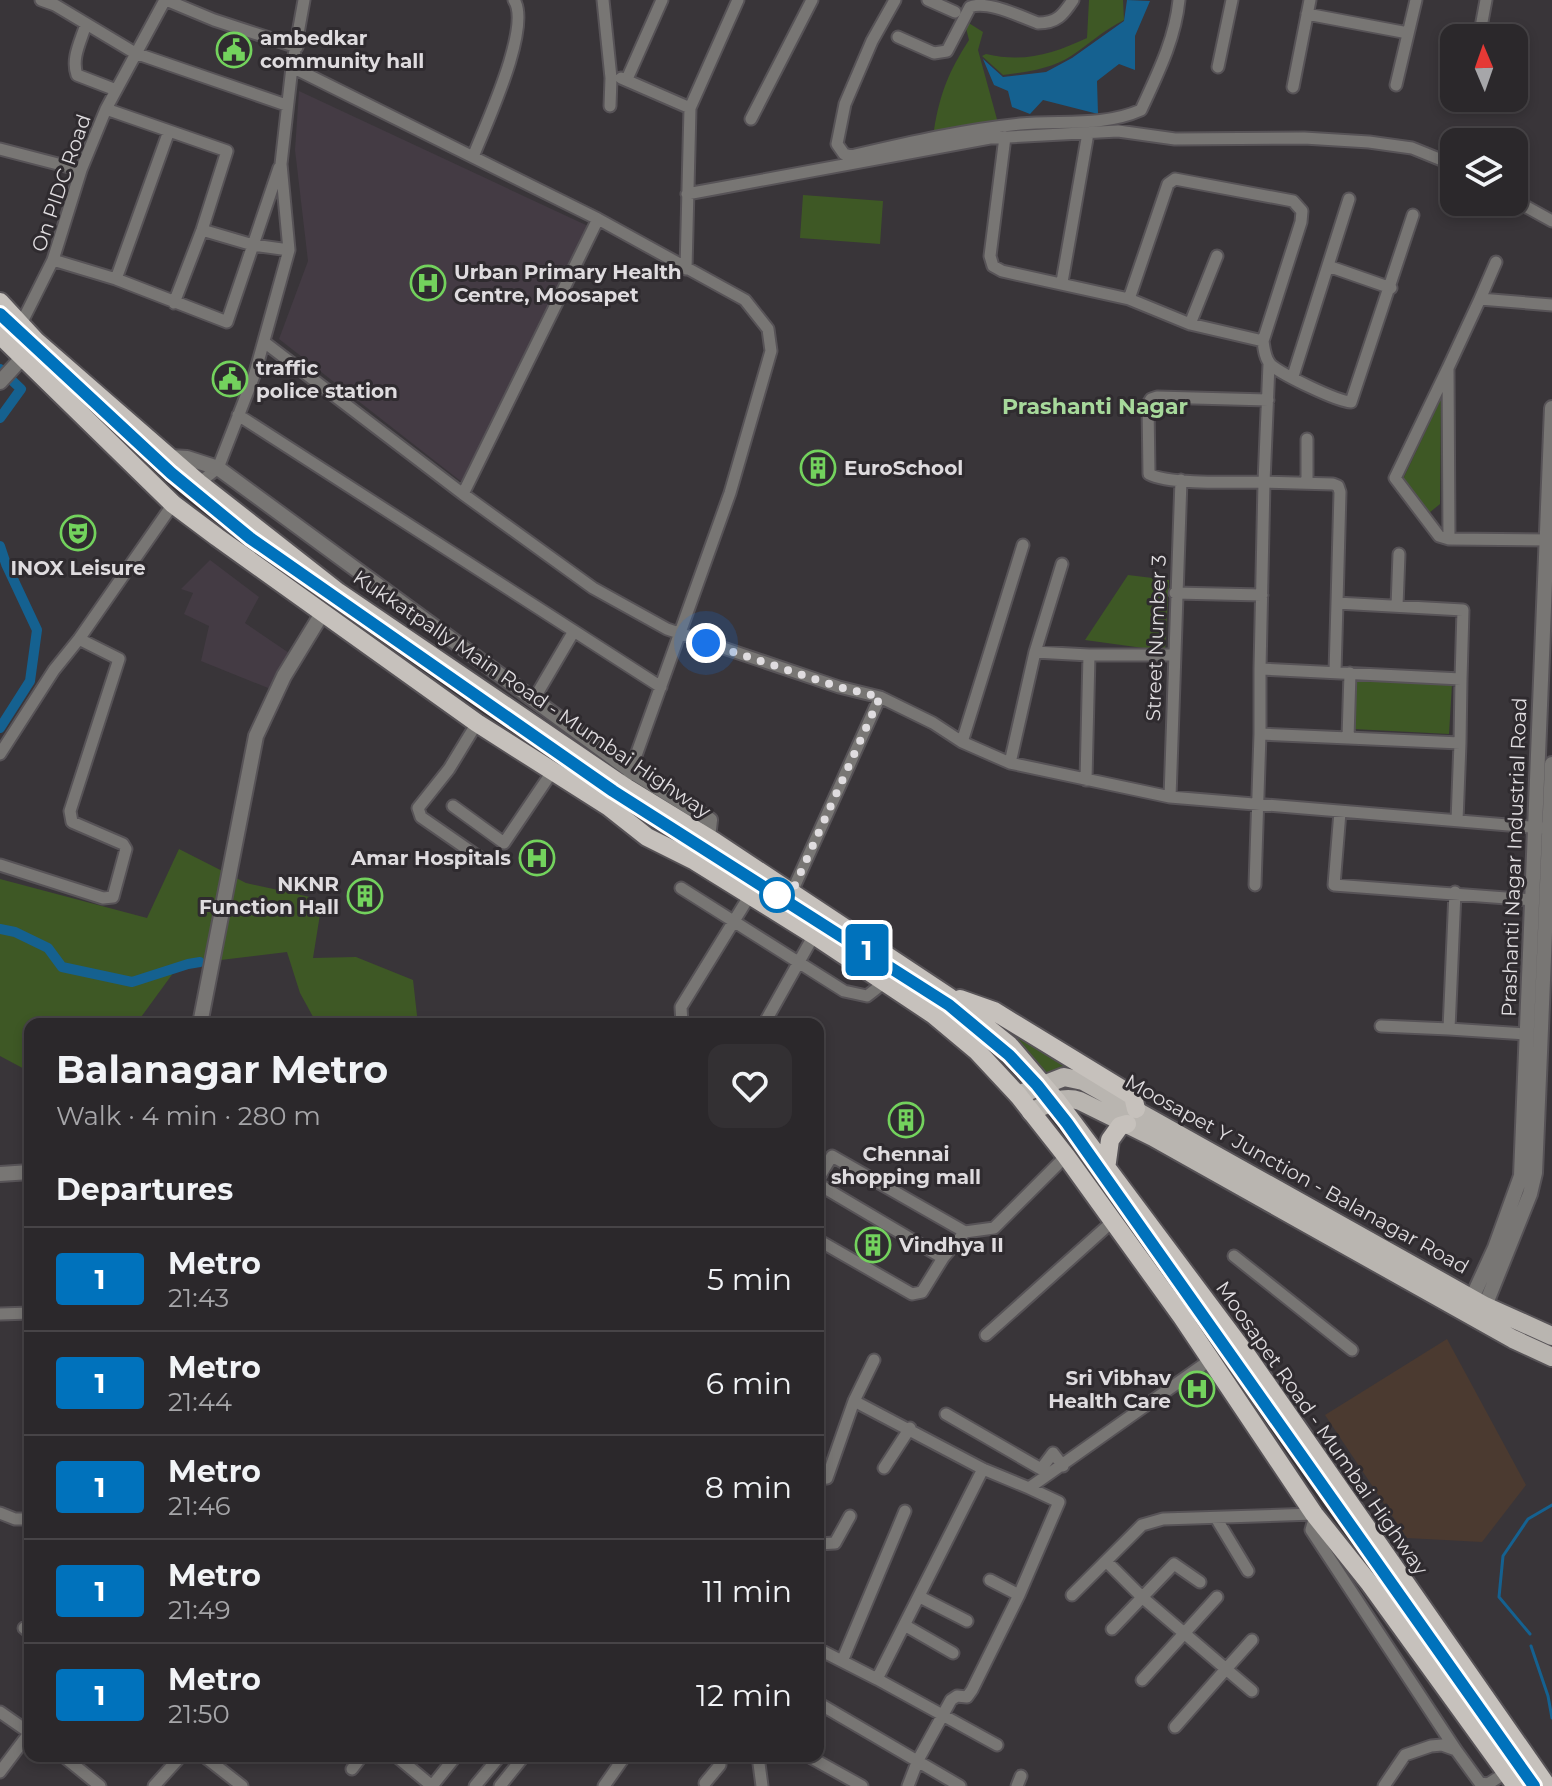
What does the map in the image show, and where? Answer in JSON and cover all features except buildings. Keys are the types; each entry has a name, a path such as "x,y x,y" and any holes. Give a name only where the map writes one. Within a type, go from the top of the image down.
{"highway":[{"name":"Kukkatpally Main Road - Mumbai Highway","path":"0,302 36,341 199,483 338,592 481,688 628,779 708,838 949,997 1009,1045 1056,1100"},
{"path":"0,335 16,364 173,504 470,718 609,807 647,837 695,861 814,935 934,1015 977,1051 1018,1095 1066,1156 1317,1518 1512,1779"},
{"path":"470,718 481,688"},
{"path":"949,997 974,1002 994,1011 1133,1096 1132,1116 1110,1140 1106,1169"},
{"name":"Moosapet Road - Mumbai Highway","path":"1056,1100 1227,1329 1547,1786"},
{"path":"1205,1353 1227,1329"},
{"path":"1368,1615 1384,1604"}],"main road":[{"name":"Moosapet Y Junction - Balanagar Road","path":"1018,1095 1064,1077 1077,1078 1132,1116 1478,1302 1552,1336"},
{"path":"1031,1112 1056,1100 1075,1099 1132,1116 1513,1339 1552,1357"}],"street":[{"path":"41,0 55,5 135,53 286,105"},
{"path":"166,0 214,20 297,47"},
{"name":"On PIDC Road","path":"21,324 53,260 81,170 106,109 166,0"},
{"path":"199,483 218,468 264,342 289,250 281,164 286,105 304,0"},
{"path":"473,157 515,46 520,19 514,0"},
{"path":"603,0 611,78 610,106"},
{"path":"627,79 662,0"},
{"path":"686,269 690,108 738,0"},
{"path":"751,119 812,0"},
{"path":"895,0 872,41 845,104 837,144 844,154 851,156 949,133 1023,123 1125,117 1141,110 1163,63 1177,20 1179,0"},
{"path":"928,0 955,12"},
{"path":"898,37 934,53 941,53 947,51 975,2 985,0 1038,23 1047,23 1062,16 1073,0"},
{"path":"1218,67 1232,0"},
{"path":"1293,87 1310,0"},
{"path":"1396,85 1416,0"},
{"path":"1482,24 1486,0"},
{"path":"1307,14 1408,33"},
{"path":"86,24 75,57 75,71 77,75 116,90"},
{"path":"170,457 187,458 218,468 534,699 628,779 730,493 752,421 771,342 763,321 745,300 598,219 292,67"},
{"path":"611,78 627,79 690,108"},
{"path":"106,109 227,151 202,230 174,303"},
{"path":"116,279 169,131"},
{"path":"687,194 825,166 1005,137 1118,131 1175,139 1304,138 1369,142 1412,148 1440,159"},
{"path":"1062,282 1088,133"},
{"path":"1005,137 990,256 993,266 1002,271 1129,299 1190,324 1263,341"},
{"path":"0,149 81,170"},
{"path":"53,260 116,279 227,322 281,164"},
{"path":"1129,299 1168,184 1175,179 1293,201 1302,211 1263,341 1269,364 1255,885"},
{"path":"1293,376 1349,199"},
{"path":"1528,208 1552,221"},
{"path":"1269,364 1347,403 1354,400 1413,215"},
{"path":"463,494 598,219"},
{"path":"202,230 253,245 289,250"},
{"path":"1190,324 1217,256"},
{"path":"1496,262 1395,478 1439,536 1449,539 1549,540"},
{"path":"1328,266 1391,288"},
{"path":"1480,299 1552,305"},
{"path":"264,342 463,494 593,588 639,615 680,634 839,687 880,697 933,723 962,742 1010,763 1170,797 1541,828"},
{"path":"0,382 16,364"},
{"path":"1448,368 1449,539"},
{"path":"1268,400 1151,399 1148,404 1149,474 1181,480 1333,484 1340,492 1335,672"},
{"name":"Prashanti Nagar Industrial Road","path":"1478,1302 1530,1194 1546,1064 1548,924 1541,828 1552,408"},
{"path":"238,415 661,687"},
{"path":"1307,439 1307,483"},
{"name":"Street Number 3","path":"1170,797 1181,480"},
{"path":"0,754 54,670 173,504"},
{"path":"962,742 1023,545"},
{"path":"1397,606 1399,554"},
{"path":"1010,763 1035,652 1062,564"},
{"path":"1175,593 1262,595"},
{"path":"1337,603 1463,610 1457,821"},
{"path":"201,1018 256,736 284,676 323,612"},
{"path":"534,699 574,631"},
{"path":"0,865 103,898 113,897 126,849 123,844 72,822 70,811 119,659 79,639"},
{"path":"1035,652 1173,655"},
{"path":"1086,780 1089,655"},
{"path":"1260,669 1461,679"},
{"path":"1348,738 1350,673"},
{"path":"791,894 880,697"},
{"path":"470,718 449,769 418,808 421,817 483,860"},
{"path":"1260,734 1460,743"},
{"name":"Prashanti Nagar Industrial Road","path":"1478,1302 1521,1176 1533,900 1552,764"},
{"path":"453,806 504,843 552,772"},
{"path":"1340,812 1334,885 1533,900"},
{"path":"681,888 844,991 867,996 885,982"},
{"path":"1449,1029 1455,892"},
{"path":"682,1018 681,1007 750,895"},
{"path":"767,1018 814,935"},
{"path":"1381,1026 1527,1034"},
{"path":"824,1170 832,1156 893,1194 965,1232 994,1228 1066,1156"},
{"path":"0,1174 24,1172"},
{"path":"824,1185 943,1258"},
{"path":"986,1335 1113,1221"},
{"path":"824,1243 912,1294 922,1292 943,1258 965,1232"},
{"path":"1234,1256 1352,1350"},
{"path":"0,1314 24,1313"},
{"path":"1029,1488 1063,1466 1205,1353"},
{"path":"824,1478 827,1478 854,1401 874,1360"},
{"path":"854,1401 983,1469 1059,1502 1019,1595 972,1690 967,1697 957,1696 951,1700 918,1760 908,1786"},
{"path":"946,1414 1041,1469 1053,1453 1063,1466"},
{"path":"884,1468 910,1428"},
{"path":"877,1679 983,1469"},
{"path":"843,1659 905,1511"},
{"path":"0,1513 24,1519"},
{"path":"824,1544 835,1543 850,1516"},
{"path":"1216,1518 1248,1571"},
{"path":"1072,1595 1142,1525 1163,1519 1317,1518"},
{"path":"1317,1518 1311,1530 1480,1783 1512,1779"},
{"path":"1106,1561 1143,1598 1252,1691"},
{"path":"1112,1629 1174,1564 1200,1582"},
{"path":"990,1580 1019,1595"},
{"path":"920,1597 967,1621"},
{"path":"1142,1680 1217,1597"},
{"path":"906,1626 953,1653"},
{"path":"1175,1727 1252,1640"},
{"path":"824,1652 843,1659 997,1745"},
{"path":"824,1706 960,1786"},
{"path":"0,1712 24,1728"},
{"path":"0,1772 24,1740"},
{"path":"1384,1786 1405,1755 1431,1746 1442,1745 1456,1750"},
{"path":"70,1762 100,1786"},
{"path":"154,1786 176,1762"},
{"path":"211,1762 242,1786"},
{"path":"352,1769 357,1762"},
{"path":"403,1762 432,1786 451,1762"},
{"path":"482,1784 496,1762"},
{"path":"500,1786 519,1762"},
{"path":"604,1786 621,1762"},
{"path":"759,1762 762,1786"},
{"path":"819,1762 862,1786"},
{"path":"706,1785 720,1765"}],"shaded area":[{"path":"299,91 588,226 463,483 279,339 308,261 295,150"},
{"path":"210,560 259,597 245,623 292,655 273,690 201,661 209,626 184,614 193,593 181,589"},
{"path":"1447,1339 1526,1485 1482,1542 1407,1538 1325,1415"}],"green space":[{"path":"1089,0 1123,0 1124,20 1063,60 1038,69 1003,75 982,56 1013,58 1038,55 1087,38"},
{"path":"964,20 983,32 978,50 998,123 978,128 934,130 946,83 969,40"},
{"path":"803,195 883,201 880,244 800,238"},
{"path":"1441,399 1440,504 1429,513 1403,479"},
{"path":"1128,575 1169,580 1165,651 1085,640"},
{"path":"1356,678 1452,684 1449,734 1353,729"},
{"path":"179,849 246,883 310,897 321,908 313,958 356,957 413,980 417,1018 314,1018 300,993 287,952 179,965 140,1018 24,1018 24,1069 0,1056 0,879 147,918"},
{"path":"1002,1029 1067,1065 1046,1078"}],"water":[{"path":"1127,0 1150,1 1135,36 1135,70 1119,64 1097,81 1098,114 1043,100 1030,114 1012,107 1008,91 994,85 983,59 1003,77 1046,72 1072,58 1124,21"}],"waterway":[{"path":"0,369 21,389 0,418"},
{"path":"0,546 37,630 30,681 0,728"},
{"path":"0,929 15,932 48,948 62,967 132,982 200,962"},
{"path":"1530,1634 1499,1597 1503,1556 1528,1519 1552,1505"},
{"path":"1531,1646 1552,1718"}],"railway":[{"path":"0,314 171,473 250,538 613,791 918,983 998,1047 1034,1083 1067,1123 1534,1786"}],"metro line":[{"name":"1","path":"0,314 171,473 250,538 613,791 918,983 967,1018 1009,1055 1067,1123 1534,1786"}],"place":[{"name":"ambedkar community hall","path":"234,50"},
{"name":"Urban Primary Health Centre, Moosapet","path":"428,283"},
{"name":"traffic police station","path":"230,379"},
{"name":"EuroSchool","path":"818,468"},
{"name":"INOX Leisure","path":"78,533"},
{"name":"Amar Hospitals","path":"537,858"},
{"name":"NKNR Function Hall","path":"365,896"},
{"name":"Chennai shopping mall","path":"906,1120"},
{"name":"Vindhya II","path":"873,1245"},
{"name":"Sri Vibhav Health Care","path":"1197,1389"}],"district":[{"name":"Prashanti Nagar","path":"1095,406"}],"route":[{"path":"706,643 839,687 880,697 791,894 777,895"}]}
